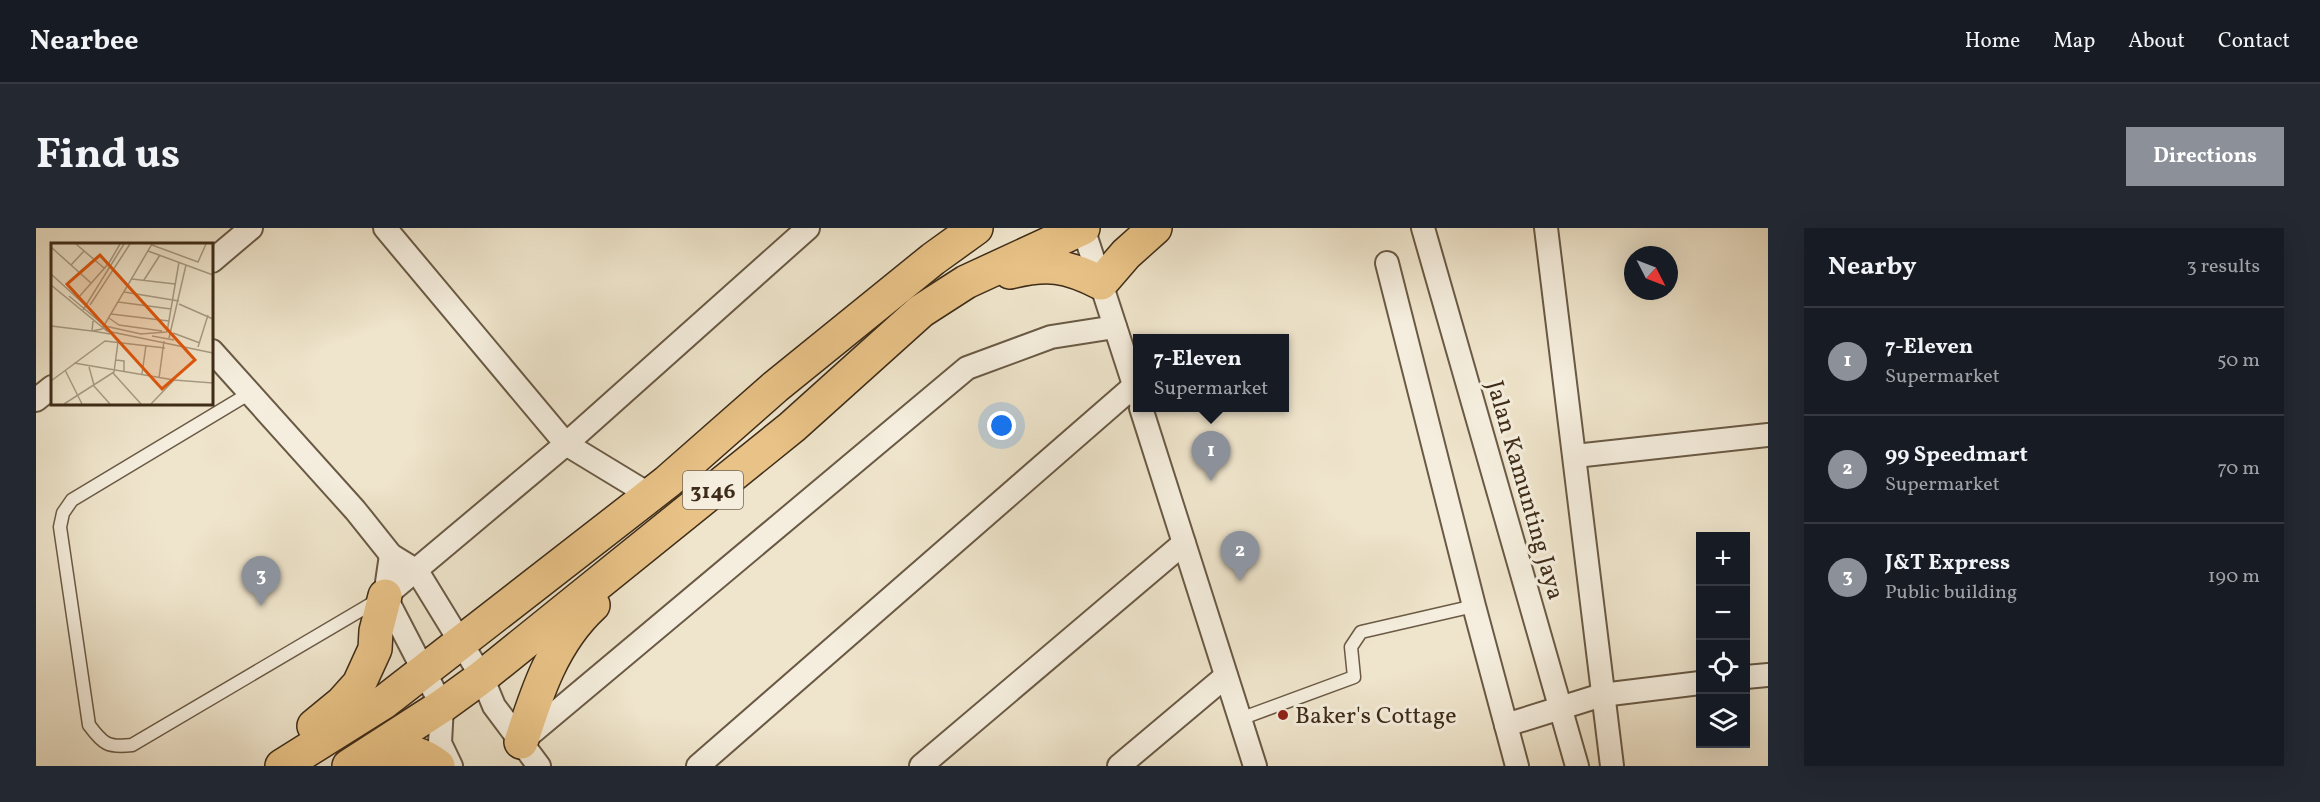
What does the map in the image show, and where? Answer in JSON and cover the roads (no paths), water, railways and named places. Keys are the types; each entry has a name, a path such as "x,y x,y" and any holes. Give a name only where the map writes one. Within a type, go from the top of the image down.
{"main road":[{"path":"882,302 919,247 937,228"},
{"name":"3146","path":"282,766 384,702 650,495 775,387 933,259 976,228"},
{"name":"3146","path":"349,766 442,706 482,677 792,427 921,311 966,282 1083,228"},
{"path":"966,282 1040,265 1075,270 1101,282 1126,254 1155,228"},
{"path":"530,754 542,677 554,654 584,613 718,486"},
{"path":"263,766 342,703 359,684 375,649 376,631 385,596"},
{"path":"358,766 396,753 410,752 426,756 438,766"}],"street":[{"path":"213,260 252,228"},
{"path":"385,228 566,444 650,495"},
{"path":"385,596 566,444 808,228"},
{"path":"1083,228 1133,382"},
{"name":"Jalan Kamunting Jaya","path":"1423,228 1577,766"},
{"path":"1546,228 1612,766"},
{"path":"1387,263 1517,766"},
{"path":"213,352 355,510 391,555 417,571 482,677 494,706 530,754 967,368 1051,337 1115,327"},
{"path":"36,400 51,388"},
{"path":"698,766 1133,394"},
{"path":"1142,412 1255,766"},
{"path":"1575,456 1768,435"},
{"path":"921,766 1184,543"},
{"path":"391,555 385,596 442,706 440,743 451,766"},
{"path":"1750,677 1768,675"},
{"path":"1119,766 1226,676"},
{"path":"1506,725 1602,695 1696,684"}],"lane":[{"path":"250,393 72,500 63,513 60,527 89,725 99,739 113,747 132,745 385,596"},
{"path":"1240,719 1354,676 1351,647 1361,632 1474,606"}],"place":[{"name":"7-Eleven","path":"1211,481"},
{"name":"99 Speedmart","path":"1240,581"},
{"name":"J&T Express","path":"261,606"},
{"name":"Baker's Cottage","path":"1283,715"}]}
